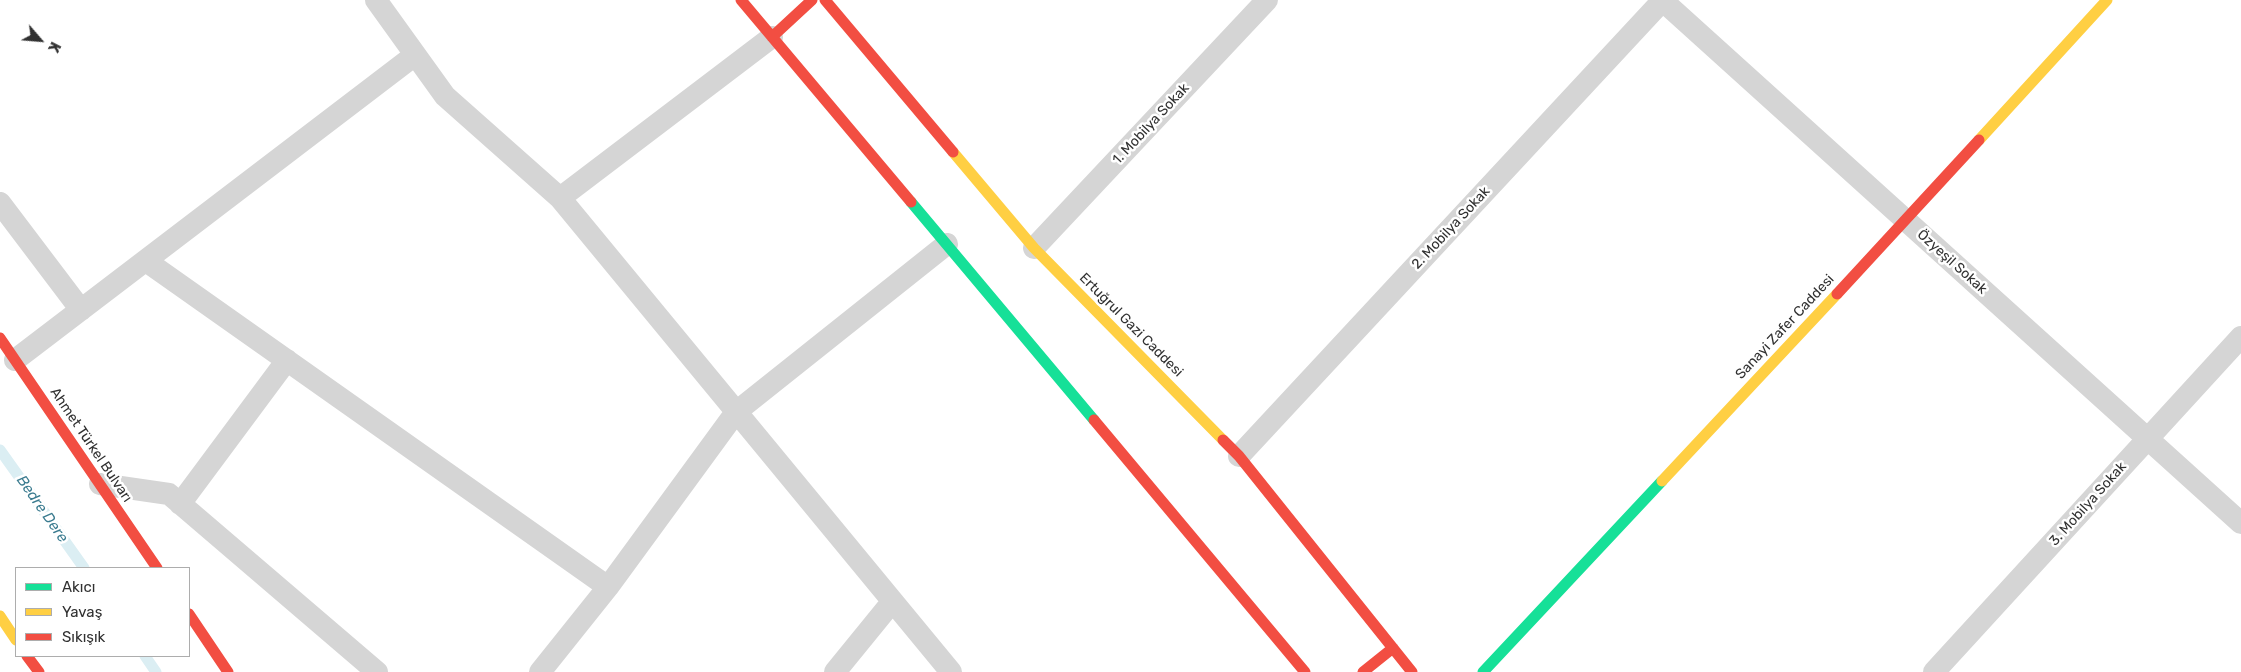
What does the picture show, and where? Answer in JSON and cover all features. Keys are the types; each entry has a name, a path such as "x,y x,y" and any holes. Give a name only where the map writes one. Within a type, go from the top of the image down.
{"main road":[{"path":"741,0 1305,672"},
{"path":"772,37 812,0"},
{"name":"Ertuğrul Gazi Caddesi","path":"825,0 1034,248 1238,456 1412,672"},
{"name":"Sanayi Zafer Caddesi","path":"1483,672 1906,220 2107,0"},
{"name":"Ahmet Türkel Bulvarı","path":"0,338 156,567"},
{"path":"190,615 228,672"},
{"path":"0,616 15,638"},
{"path":"1363,672 1393,648"},
{"path":"29,657 39,672"}],"lane":[{"path":"376,0 445,96 560,198 951,672"},
{"name":"1. Mobilya Sokak","path":"1034,248 1267,0"},
{"name":"Özyeşil Sokak","path":"1663,0 2241,523"},
{"name":"2. Mobilya Sokak","path":"1238,456 1663,0"},
{"path":"560,198 772,37"},
{"path":"15,360 415,55"},
{"path":"0,203 81,310"},
{"path":"540,672 608,587 736,412 947,244"},
{"path":"146,260 608,587"},
{"name":"3. Mobilya Sokak","path":"1934,672 2241,337"},
{"path":"180,504 287,360"},
{"path":"100,484 169,494 377,672"},
{"path":"835,672 892,602"}],"waterway":[{"name":"Bedre Dere","path":"0,450 83,567"},
{"name":"Bedre Dere","path":"146,657 156,672"}],"traffic: fast":[{"path":"911,202 1094,420"},
{"path":"1483,672 1662,481"}],"traffic: slow":[{"path":"1979,140 2107,0"},
{"path":"953,152 1034,248 1223,440"},
{"path":"1662,481 1837,294"},
{"path":"0,616 15,638"}],"traffic: jam":[{"path":"741,0 911,202"},
{"path":"772,37 812,0"},
{"path":"825,0 953,152"},
{"path":"1837,294 1979,140"},
{"path":"0,338 156,567"},
{"path":"1094,420 1305,672"},
{"path":"1223,440 1239,456 1412,672"},
{"path":"190,615 228,672"},
{"path":"1363,672 1393,648"},
{"path":"28,657 39,672"}]}
